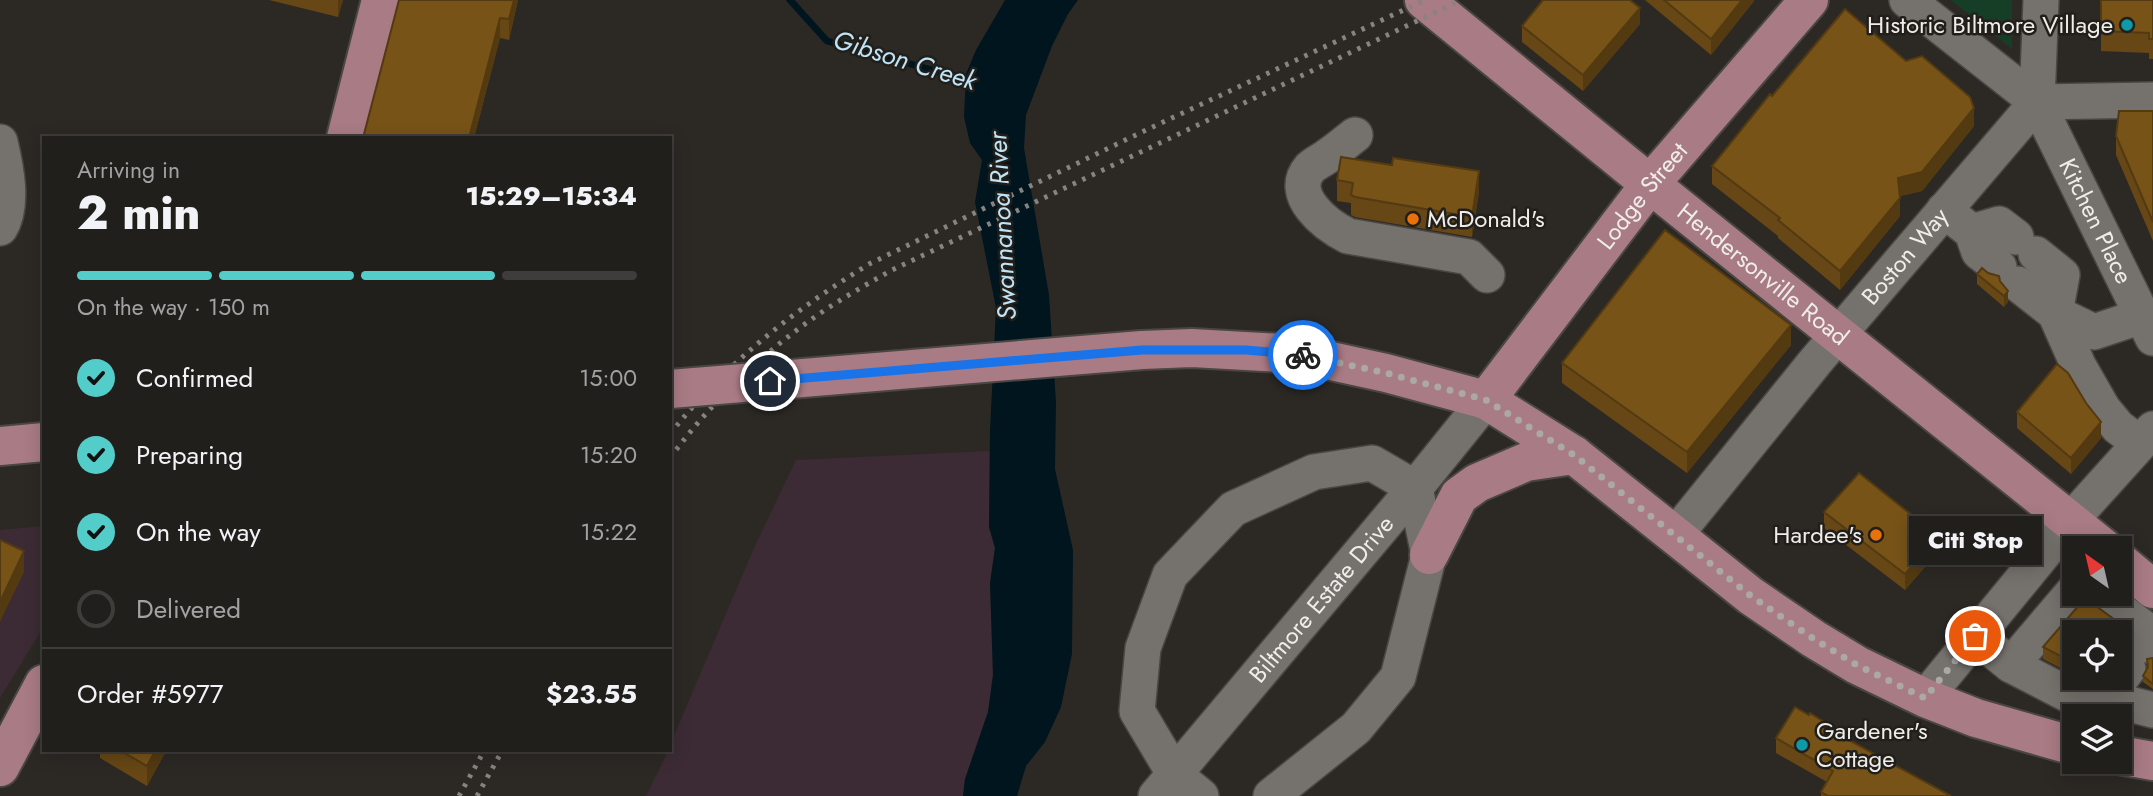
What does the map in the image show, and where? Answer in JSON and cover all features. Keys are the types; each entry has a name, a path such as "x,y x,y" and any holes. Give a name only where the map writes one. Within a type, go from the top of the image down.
{"main road":[{"path":"347,136 381,0"},
{"name":"Hendersonville Road","path":"1424,0 2090,536"},
{"name":"Lodge Street","path":"1486,400 1650,184 1809,0"},
{"path":"672,389 1192,348 1299,354 1386,373 1486,400 1574,455 1751,596 1857,665 1925,698 1976,718 2062,743"},
{"path":"0,446 42,442"},
{"path":"1429,555 1459,496 1477,483 1526,462 1574,455"},
{"path":"2132,572 2153,589"},
{"path":"3,753 42,687"},
{"path":"2132,757 2153,761"}],"street":[{"path":"1907,0 2037,102 2153,100"},
{"path":"2037,102 2041,0"},
{"name":"Boston Way","path":"1676,534 1839,333 2037,102"},
{"name":"Kitchen Place","path":"2037,102 2146,314"},
{"path":"1355,135 1311,167 1304,178 1303,191 1313,210 1334,229 1348,236 1469,257 1487,275"},
{"path":"0,142 8,175 5,221 0,228"},
{"path":"1944,210 1972,232 1993,233 2057,301 2094,332 2146,314"},
{"path":"1925,698 2071,520 2146,436 2118,427 2103,409 2079,367 2057,301"},
{"name":"Biltmore Estate Drive","path":"1177,789 1486,400"},
{"path":"1177,789 1137,710 1143,648 1170,575 1233,509 1314,472 1372,463 1415,488 1429,555 1398,677 1356,728 1271,796"},
{"path":"1975,636 2011,664 2098,700 2138,667 2153,589"},
{"path":"2011,664 2062,605"},
{"path":"2103,606 2138,667"}],"shaded area":[{"path":"990,451 989,527 995,548 990,583 993,675 988,712 965,779 963,796 646,796 668,752 672,752 672,740 754,548 796,460"},
{"path":"42,526 42,629 0,698 0,530"}],"green space":[{"path":"1951,0 2012,0 2012,49"}],"water":[{"name":"Swannanoa River","path":"1005,0 1078,0 1052,46 1026,115 1024,148 1049,295 1056,402 1055,469 1073,550 1072,654 1061,707 1045,742 1026,766 1017,796 963,796 965,779 988,712 993,675 990,583 995,548 989,527 996,308 975,202 982,160 970,143 964,117 966,74 976,50"}],"building":[{"path":"399,0 514,0 509,19 500,18 470,136 364,136"},
{"path":"1543,0 1630,0 1640,8 1583,75 1522,26"},
{"path":"1664,0 1742,0 1711,39"},
{"name":"Historic Biltmore Village","path":"2101,0 2153,0 2153,39 2149,39 2149,33 2101,31"},
{"path":"1845,9 1906,61 1922,56 1970,97 1974,108 1922,172 1898,178 1900,198 1840,271 1778,220 1780,218 1712,166 1770,94 1772,96"},
{"path":"2119,111 2153,111 2153,222 2116,136"},
{"path":"1341,157 1392,165 1393,158 1479,171 1472,217 1355,197 1351,195 1353,183 1337,180"},
{"path":"1665,230 1791,325 1687,452 1562,363"},
{"path":"1982,268 1999,276 2008,291 2004,296 1977,274"},
{"path":"2057,364 2068,373 2101,422 2071,458 2017,412"},
{"name":"Hardee's","path":"1859,473 1938,536 1905,574 1824,512"},
{"path":"0,540 24,551 0,602"},
{"path":"2078,606 2096,606 2115,620 2066,620"},
{"path":"2062,625 2062,657 2043,647"},
{"path":"2153,658 2153,684 2143,676 2148,667 2147,659"},
{"path":"1795,707 1827,724 1825,727 1951,796 1828,796 1821,792 1833,771 1776,738"},
{"path":"123,752 154,752 147,766"}],"waterway":[{"name":"Gibson Creek","path":"790,0 827,41 972,81"}],"railway":[{"path":"672,432 691,408 738,361 815,299 871,263 1144,131 1425,0"},
{"path":"672,455 701,419 754,366 812,319 870,282 1461,0"},
{"path":"459,796 483,752"},
{"path":"477,796 501,752"}],"way so far":[{"path":"1303,355 1386,373 1486,400 1574,455 1751,596 1814,639 1857,665 1925,698 1975,636"}],"place":[{"name":"Historic Biltmore Village","path":"2127,25"},
{"name":"McDonald's","path":"1413,219"},
{"name":"Hardee's","path":"1876,535"},
{"name":"Citi Stop","path":"1975,636"},
{"name":"Gardener's Cottage","path":"1802,745"}],"route":[{"path":"770,381 1142,350 1192,348 1303,355"}]}
